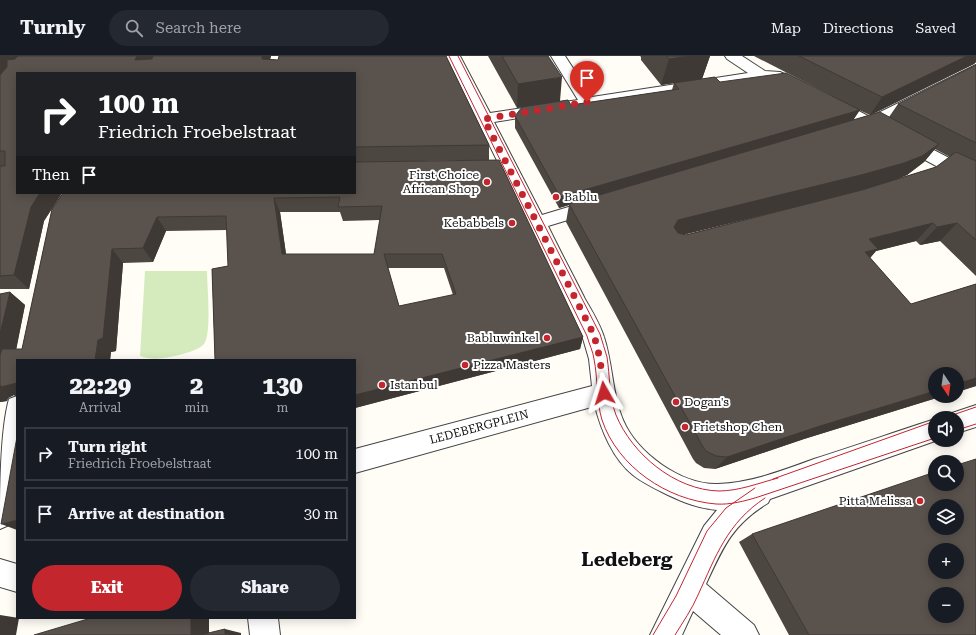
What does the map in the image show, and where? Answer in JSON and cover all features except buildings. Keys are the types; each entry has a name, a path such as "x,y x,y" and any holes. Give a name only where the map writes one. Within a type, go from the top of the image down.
{"street":[{"path":"453,56 594,335 600,359 604,393 611,421 624,446 641,466 660,478 695,494 717,497 742,494 781,483 928,432"},
{"path":"558,56 587,102"},
{"path":"732,56 768,75 870,122 933,166 976,179"},
{"path":"847,129 870,122 976,69"},
{"path":"484,119 635,94 768,75"},
{"path":"488,168 509,167"},
{"path":"537,222 611,201"},
{"name":"LEDEBERGPLEIN","path":"356,461 604,393"},
{"path":"0,516 16,413"},
{"path":"964,420 976,416"},
{"path":"665,635 672,626 714,536 730,515 749,500 781,483"},
{"path":"0,574 16,578"},
{"path":"688,589 744,635"},
{"path":"263,619 265,635"}],"green space":[{"path":"145,271 207,271 208,330 206,339 202,346 196,350 164,358 155,359 140,356"}],"tram line":[{"path":"449,56 587,336 595,367 600,412 609,437 632,466 663,488 680,496 698,501 716,504 734,503"},
{"path":"458,56 600,334 607,357 611,394 616,415 623,429 633,443 644,456 671,477 703,489 719,491 734,490 778,478"},
{"path":"964,411 976,407"},
{"path":"773,479 928,424"},
{"path":"964,428 976,424"},
{"path":"734,503 758,497 928,440"},
{"path":"734,503 755,488"},
{"path":"675,635 693,605 724,541 741,518 765,498"},
{"path":"653,635 676,596 707,531 726,508 734,503"}],"place":[{"name":"First Choice African Shop","path":"487,182"},
{"name":"Bablu","path":"556,197"},
{"name":"Kebabbels","path":"512,223"},
{"name":"Babluwinkel","path":"547,338"},
{"name":"Pizza Masters","path":"465,365"},
{"name":"Istanbul","path":"382,385"},
{"name":"Dogan's","path":"676,402"},
{"name":"Frietshop Chen","path":"685,427"},
{"name":"Pitta Melissa","path":"920,501"}],"district":[{"name":"Ledeberg","path":"627,559"}],"route":[{"path":"587,102 484,119 594,335 600,359 604,393"}]}
